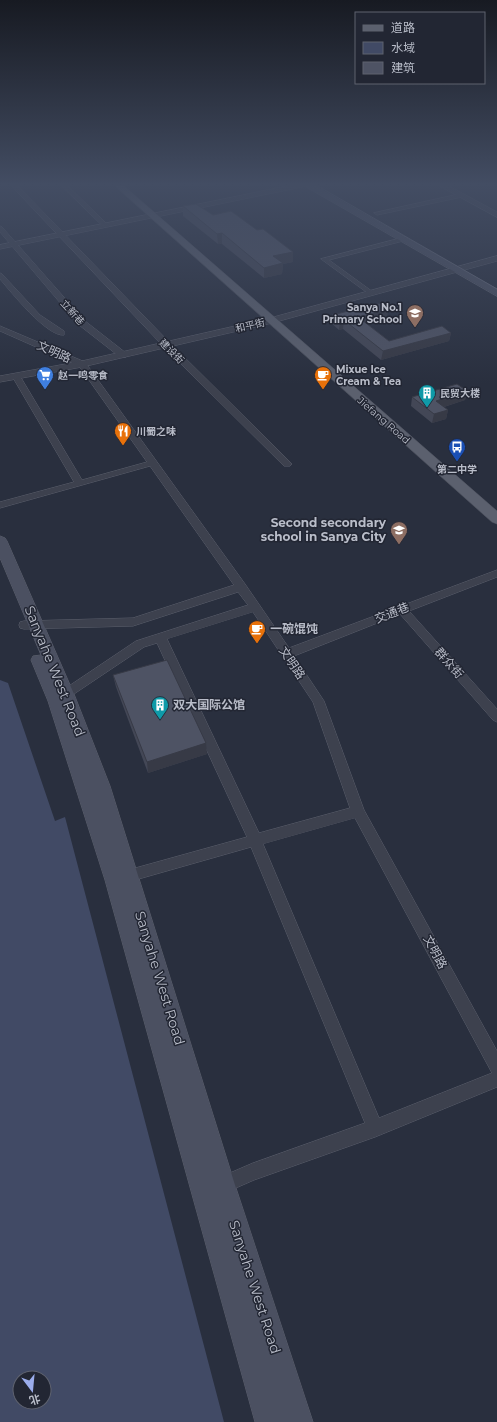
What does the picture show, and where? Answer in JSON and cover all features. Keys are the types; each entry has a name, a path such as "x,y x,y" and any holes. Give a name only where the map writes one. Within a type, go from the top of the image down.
{"main road":[{"name":"Jiefang Road","path":"197,251 496,514"},
{"path":"426,251 497,294"},
{"path":"443,251 497,283"},
{"name":"Sanyahe West Road","path":"0,541 30,624 61,698 122,878 298,1422"},
{"name":"Sanyahe West Road","path":"0,568 30,624"},
{"name":"Sanyahe West Road","path":"122,878 270,1422"}],"street":[{"name":"立新巷","path":"20,251 82,323 123,354"},
{"name":"建设街","path":"77,251 166,344 287,464"},
{"path":"352,251 324,258 371,293"},
{"name":"和平街","path":"0,379 82,364 275,319 497,258"},
{"path":"0,275 37,317 61,334"},
{"name":"文明路","path":"0,328 82,364 255,607 318,701 358,811 497,1067"},
{"path":"16,376 79,483"},
{"path":"0,505 152,463"},
{"name":"交通巷","path":"286,654 497,573"},
{"path":"30,624 133,622 241,587"},
{"path":"61,698 140,644 255,607"},
{"name":"群众街","path":"402,610 497,717"},
{"path":"160,637 255,840 376,1128"},
{"path":"122,878 358,811"},
{"path":"222,1185 253,1172 376,1128 497,1079"}],"water":[{"path":"0,680 8,683 55,821 65,817 224,1422 0,1422"}],"building":[{"path":"244,251 293,252 273,256 283,263 264,268"},
{"path":"386,302 388,310 358,317 389,341 442,326 451,333 383,351 344,320 340,321 332,315"},
{"path":"457,384 467,391 436,401 448,410 434,414 412,397"},
{"name":"双大国际公馆","path":"167,660 206,743 147,762 113,675"}],"tram line":[{"path":"431,251 497,289"}],"place":[{"name":"Sanya No.1 Primary School","path":"415,328"},
{"name":"赵一鸣零食","path":"45,390"},
{"name":"Mixue Ice Cream & Tea","path":"323,390"},
{"name":"民贸大楼","path":"427,408"},
{"name":"川蜀之味","path":"123,446"},
{"name":"第二中学","path":"457,462"},
{"name":"Second secondary school in Sanya City","path":"399,545"},
{"name":"一碗馄饨","path":"257,644"},
{"name":"双大国际公馆","path":"160,720"}]}
